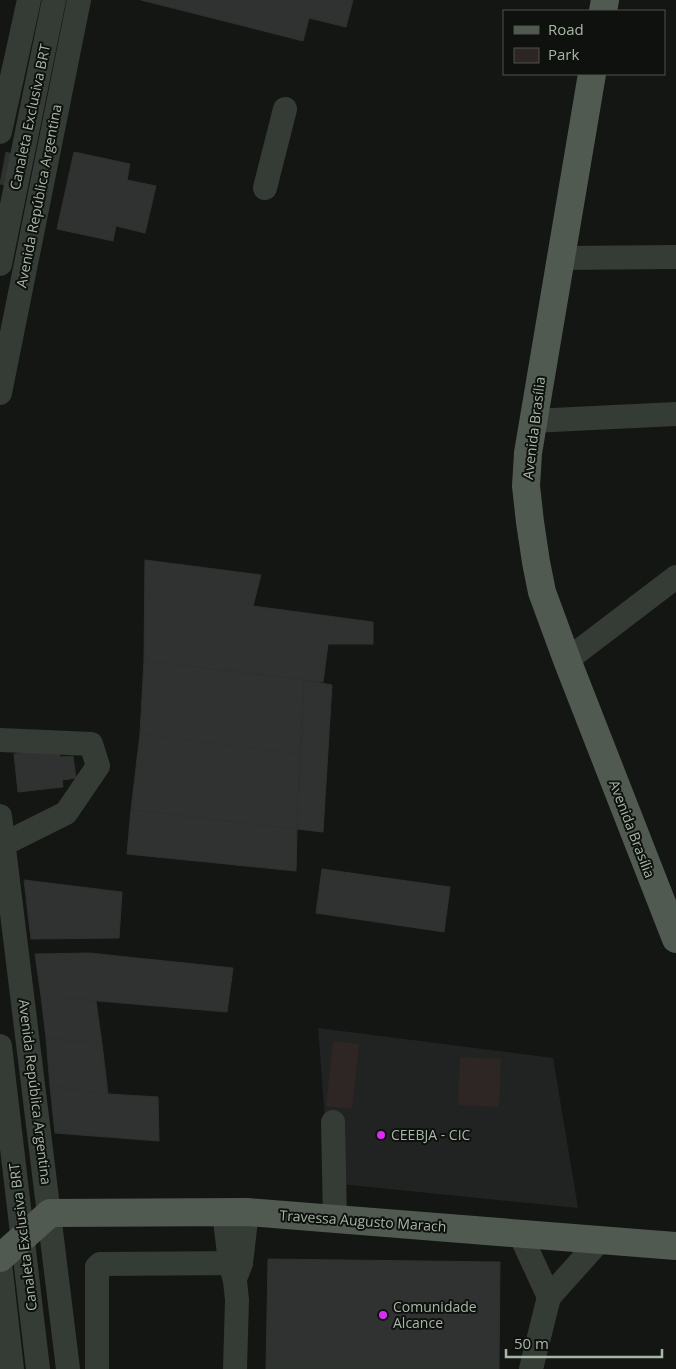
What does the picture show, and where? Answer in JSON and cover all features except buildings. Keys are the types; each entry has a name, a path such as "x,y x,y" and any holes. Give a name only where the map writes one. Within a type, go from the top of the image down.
{"main road":[{"name":"Avenida Brasília","path":"592,75 532,421 526,486 531,530 542,592 676,940"},
{"name":"Travessa Augusto Marach","path":"50,1213 236,1212 519,1232 676,1246"},
{"path":"0,1258 50,1213"}],"street":[{"path":"0,132 29,0"},
{"name":"Canaleta Exclusiva BRT","path":"0,264 54,0"},
{"name":"Avenida República Argentina","path":"0,393 79,0"},
{"path":"266,188 285,110"},
{"path":"561,258 676,257"},
{"path":"532,421 676,414"},
{"path":"567,660 676,577"},
{"path":"0,740 91,744 98,766 66,813 4,844"},
{"name":"Avenida República Argentina","path":"0,816 68,1369"},
{"name":"Canaleta Exclusiva BRT","path":"0,1046 38,1369"},
{"path":"332,1122 335,1219"},
{"path":"235,1369 237,1300 235,1269 236,1212"},
{"path":"519,1232 549,1297"},
{"path":"531,1369 549,1297 601,1239"},
{"path":"0,1263 12,1369"},
{"path":"97,1369 97,1266 100,1264 235,1269"}],"shaded area":[{"path":"318,1028 553,1058 578,1208 330,1183"}],"green space":[{"path":"333,1041 359,1044 352,1109 326,1106"},
{"path":"460,1057 501,1059 499,1107 458,1105"}],"place":[{"name":"CEEBJA - CIC","path":"381,1135"},
{"name":"Comunidade Alcance","path":"383,1315"}]}
